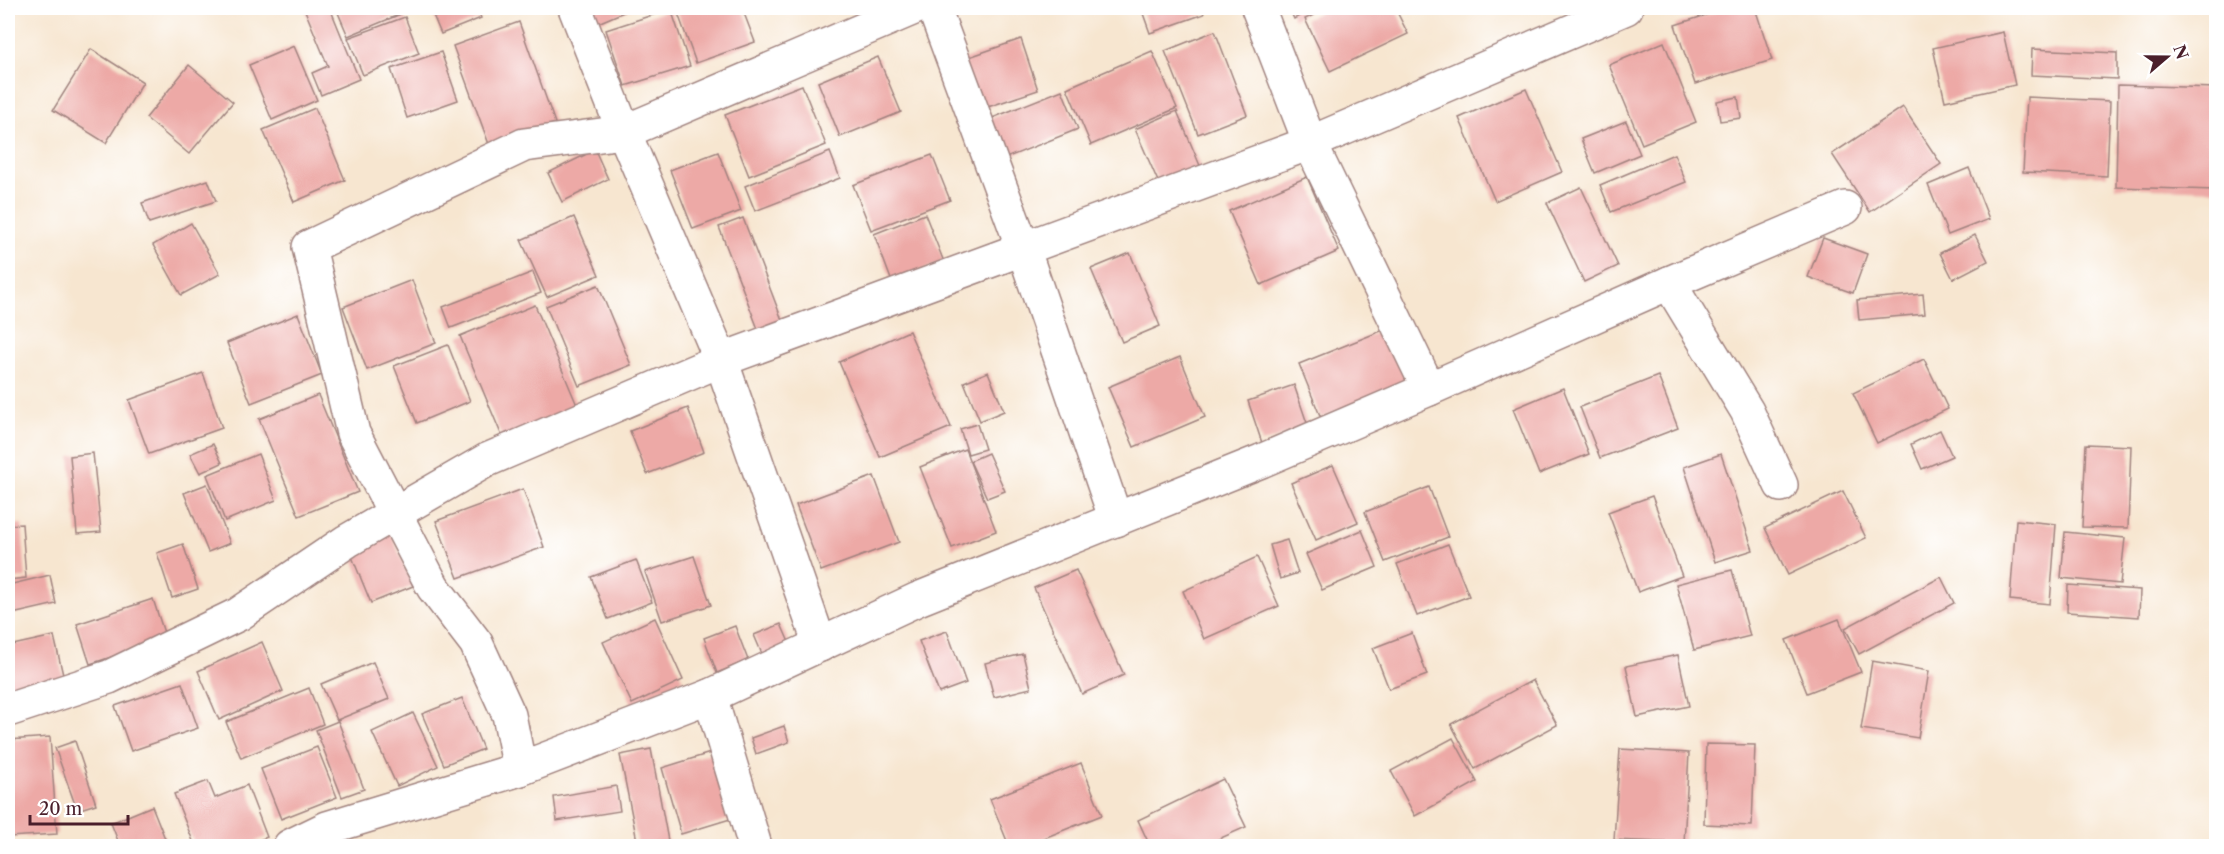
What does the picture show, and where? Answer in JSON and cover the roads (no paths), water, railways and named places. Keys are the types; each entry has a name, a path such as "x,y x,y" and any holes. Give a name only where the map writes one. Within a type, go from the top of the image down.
{"street":[{"path":"575,8 624,132 721,360 820,645"},
{"path":"520,769 509,715 476,643 433,587 353,433 309,247 524,145 624,132 914,8"},
{"path":"934,8 1023,248 1116,520"},
{"path":"1258,8 1310,143 1429,390"},
{"path":"8,710 110,677 239,614 346,541 487,460 721,360 1310,143 1626,8"},
{"path":"290,846 327,828 520,769 710,696 918,599 1116,520 1429,390 1669,283 1845,208"},
{"path":"1669,283 1747,411 1781,485"},
{"path":"710,696 755,846"}]}
